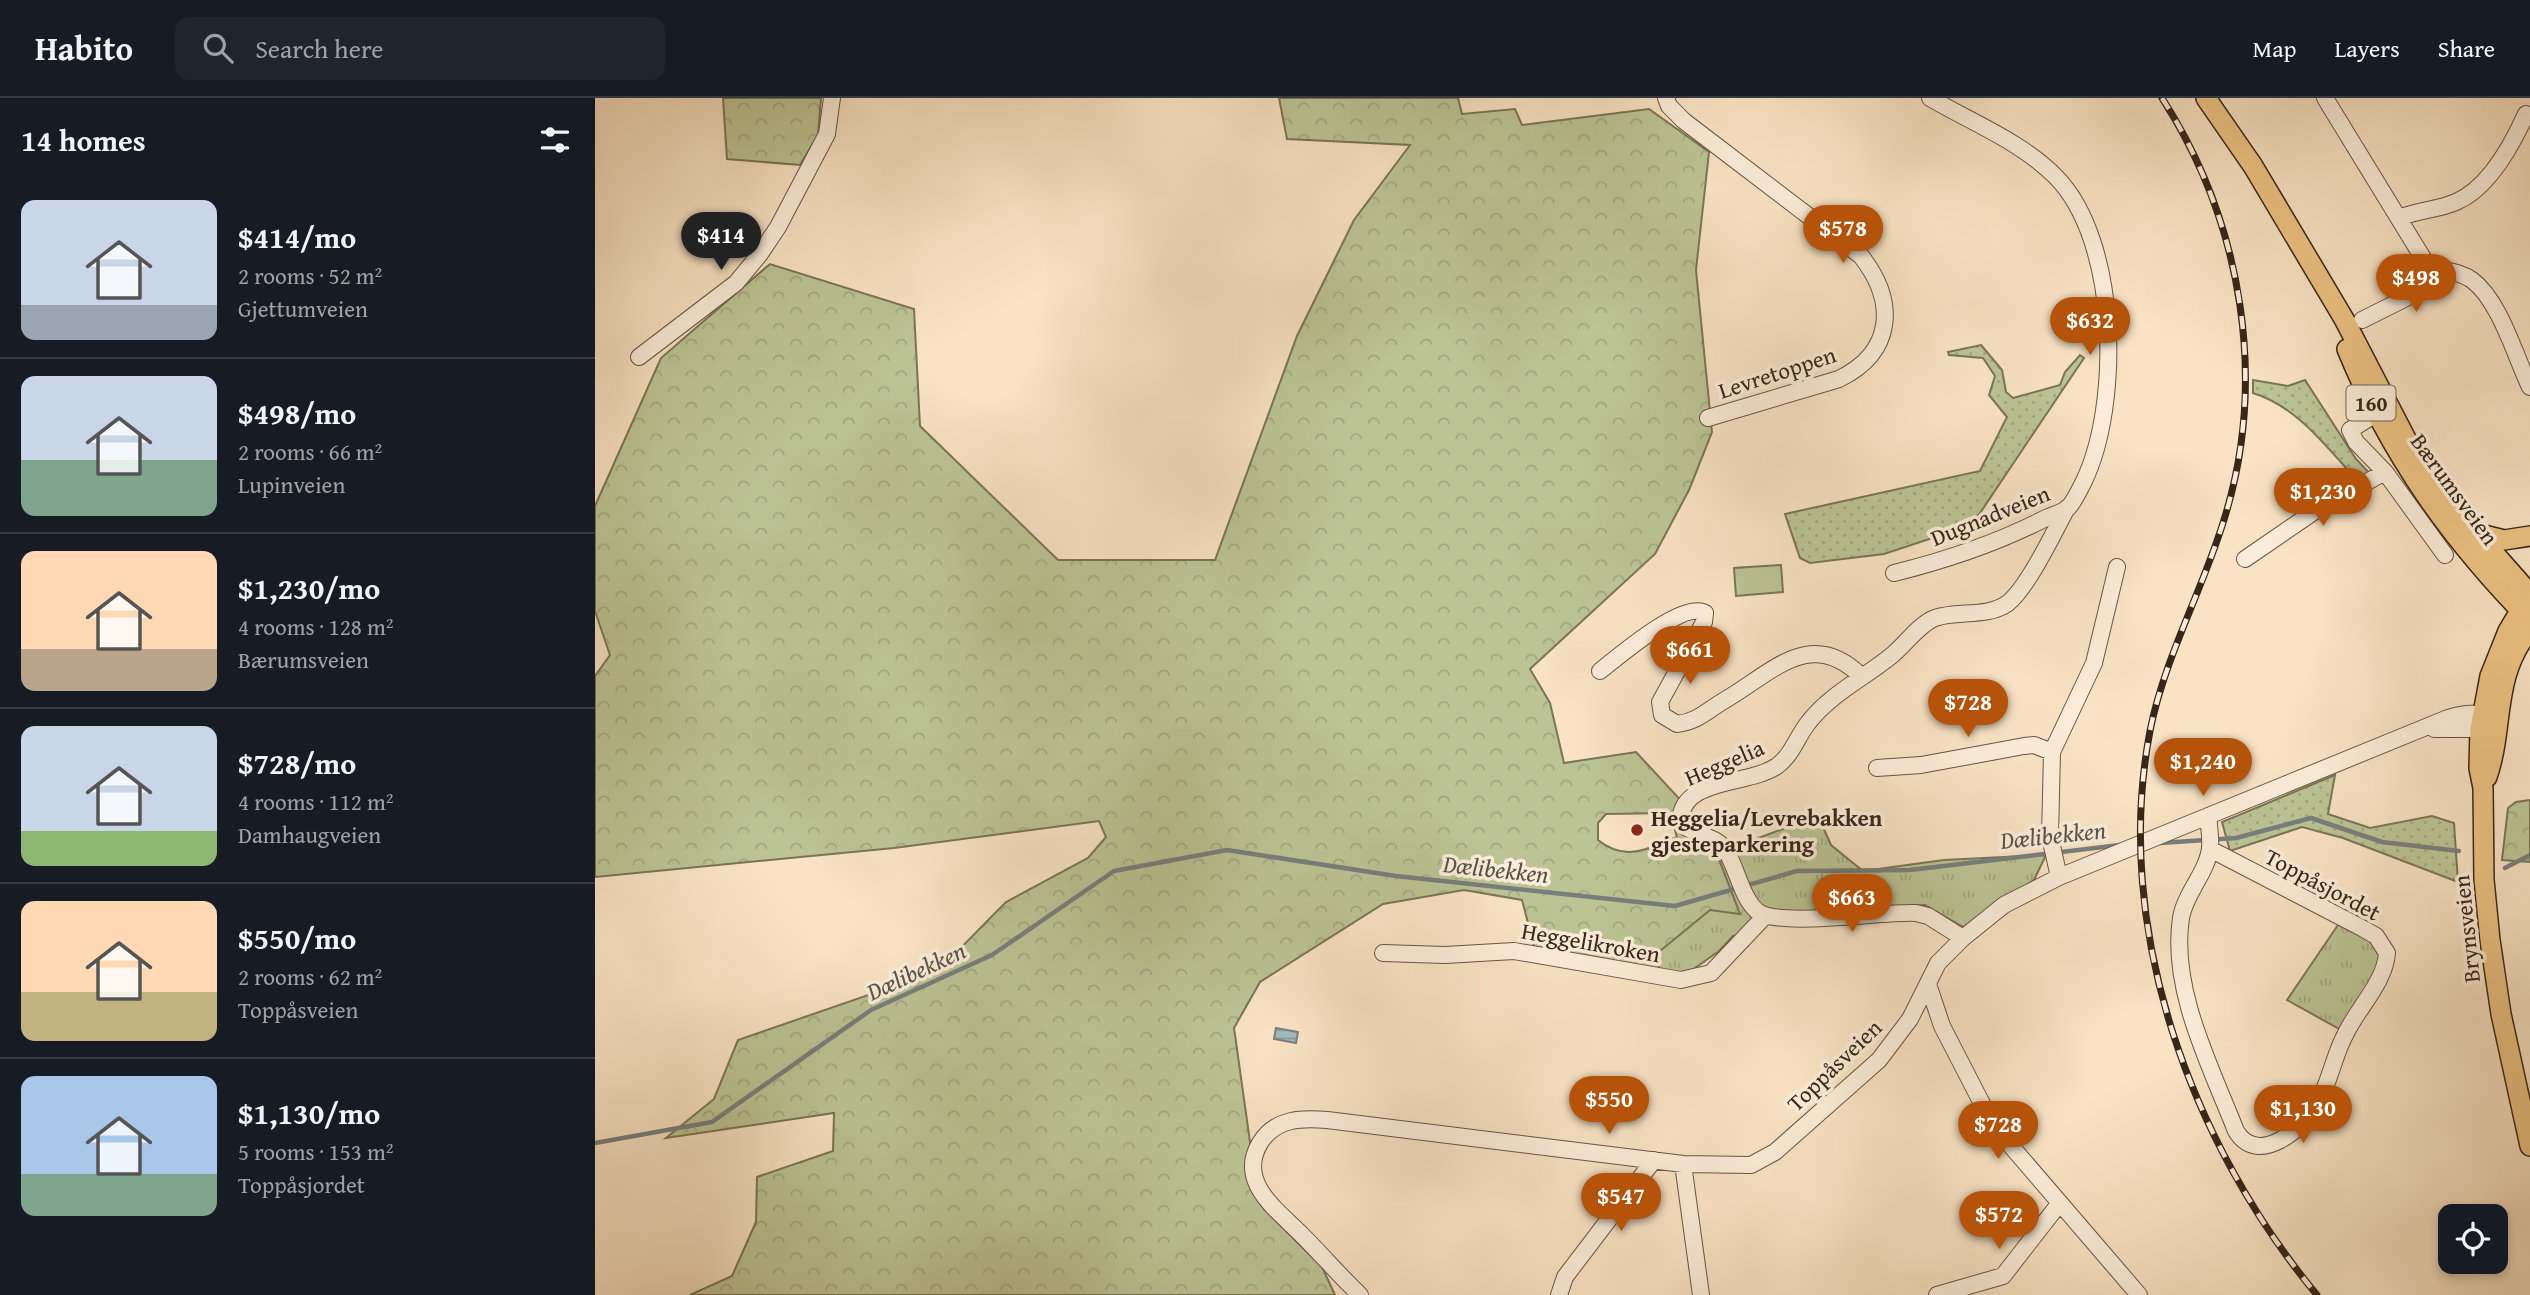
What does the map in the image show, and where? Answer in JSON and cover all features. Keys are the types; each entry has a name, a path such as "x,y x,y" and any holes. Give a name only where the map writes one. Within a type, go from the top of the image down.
{"main road":[{"name":"Bærumsveien","path":"2207,98 2273,197 2325,289 2383,410 2441,494 2476,533 2527,604"},
{"name":"Bærumsveien","path":"2383,410 2395,451 2434,508 2527,604"},
{"path":"2476,533 2504,540 2530,536"},
{"name":"Brynsveien","path":"2527,604 2492,668 2483,788 2484,869 2490,940 2501,1014 2530,1146"},
{"name":"Brynsveien","path":"2486,721 2498,701 2507,672 2530,629"}],"street":[{"path":"639,357 736,283 760,254 778,227 827,134 832,98"},
{"name":"Levretoppen","path":"1666,98 1684,121 1861,256 1874,274 1885,313 1881,339 1856,371 1839,379 1708,418"},
{"name":"Dugnadveien","path":"1894,573 1960,557 2067,508 2094,459 2109,370 2106,309 2091,242 2058,178 2032,157 1930,98"},
{"path":"2325,98 2426,263 2437,270 2471,279 2484,293 2508,335 2530,387"},
{"path":"2399,218 2416,211 2453,204 2471,195 2482,184 2517,134 2526,114"},
{"path":"2362,320 2424,289 2437,270"},
{"name":"Bærumsveien","path":"2383,410 2350,430 2356,442 2385,472 2445,555"},
{"name":"Bærumsveien","path":"2245,559 2315,511 2385,472"},
{"name":"Heggelia","path":"1761,913 1726,850 1711,838 1698,835 1680,823 1683,803 1695,794 1760,775 1778,765 1790,753 1807,723 1821,708 1936,618 1994,609 2011,600 2067,508"},
{"path":"2059,877 2050,836 2053,751 2094,663 2116,567"},
{"path":"1600,671 1639,641 1682,613 1693,609 1705,613 1704,622 1660,702 1662,715 1677,724 1698,718 1781,663 1798,656 1811,653 1836,656 1862,677"},
{"name":"Toppåsveien","path":"1360,1295 1268,1202 1256,1182 1254,1159 1261,1140 1275,1126 1289,1121 1327,1120 1683,1164 1727,1167 1751,1165 1775,1152 1879,1060 1910,1018 1938,963 1963,938 2004,905 2059,877 2421,729 2461,714 2486,721"},
{"path":"1877,768 1920,765 2034,745 2053,751"},
{"name":"Toppåsjordet","path":"2208,816 2210,849 2183,908 2180,942 2183,972 2195,1021 2236,1131 2245,1144 2259,1149 2282,1137 2316,1106 2338,1049 2383,970 2387,953 2376,936 2363,928 2210,849"},
{"path":"1761,913 1810,918 1916,913 1928,916 1963,938"},
{"name":"Heggelikroken","path":"1383,953 1445,955 1514,951 1658,977 1696,979 1711,973 1761,913"},
{"path":"1928,985 1942,1026 1993,1125 2139,1295"},
{"path":"1559,1295 1565,1277 1654,1160"},
{"path":"1683,1164 1701,1295"},
{"path":"1937,1295 2003,1276 2059,1204"},
{"path":"1338,1275 1341,1295"}],"green space":[{"path":"723,98 821,98 818,135 800,165 727,159"},
{"path":"1279,98 1458,98 1462,114 1515,109 1522,125 1649,109 1709,152 1696,270 1712,432 1689,490 1655,554 1530,669 1550,703 1564,763 1636,752 1698,819 1719,859 1741,915 1658,977 1535,950 1522,900 1464,890 1383,904 1260,982 1234,1028 1251,1149 1249,1185 1263,1208 1322,1267 1335,1295 690,1295 732,1276 756,1222 757,1177 833,1151 834,1113 666,1138 714,1099 738,1040 938,971 1006,902 1088,858 1106,837 1099,821 894,848 595,877 595,676 610,655 595,611 595,506 661,358 770,264 914,309 920,426 1058,560 1215,560 1297,336 1354,220 1410,145 1287,139","holes":["1670,813 1677,837 1657,846 1627,852 1608,847 1598,840 1598,823 1606,814"]},
{"path":"1981,345 2002,370 2006,392 2013,398 2060,385 2065,372 2080,355 2084,358 1972,525 1884,554 1810,563 1800,558 1785,514 1980,471 2007,417 1989,395 1995,376 1983,358 1949,355 1948,352"},
{"path":"2253,380 2288,386 2305,380 2356,459 2372,476 2358,481 2298,418 2269,399 2253,393"},
{"path":"1781,565 1783,592 1736,596 1734,568"},
{"path":"2335,775 2328,814 2370,828 2432,816 2454,823 2458,882 2343,838 2302,827 2230,851 2222,822"},
{"path":"2530,800 2530,862 2502,860 2508,808 2516,802"},
{"path":"1818,816 1831,845 1863,871 1944,860 2046,855 2034,880 1963,927 1925,905 1752,917 1741,935 1733,936 1719,951 1685,975 1658,977 1660,951 1710,910 1740,914 1719,859 1739,845"},
{"path":"2340,922 2380,946 2380,963 2341,1030 2287,1000"}],"water":[{"path":"1276,1028 1298,1032 1296,1043 1274,1039"}],"waterway":[{"name":"Dælibekken","path":"2160,843 2236,838 2311,818 2382,842 2459,851"},
{"name":"Dælibekken","path":"595,1143 712,1122 871,1010 992,955 1114,871 1227,850 1396,876 1675,906 1797,871 1910,870 2120,845"},
{"name":"Dælibekken","path":"2505,868 2530,855"}],"railway":[{"path":"2162,98 2190,147 2212,198 2229,251 2240,306 2245,361 2244,417 2236,472 2222,526 2173,653 2150,731 2141,806 2142,881 2153,956 2172,1030 2199,1102 2232,1171 2272,1235 2317,1295"}],"place":[{"name":"Heggelia/Levrebakken gjesteparkering","path":"1637,830"}]}
